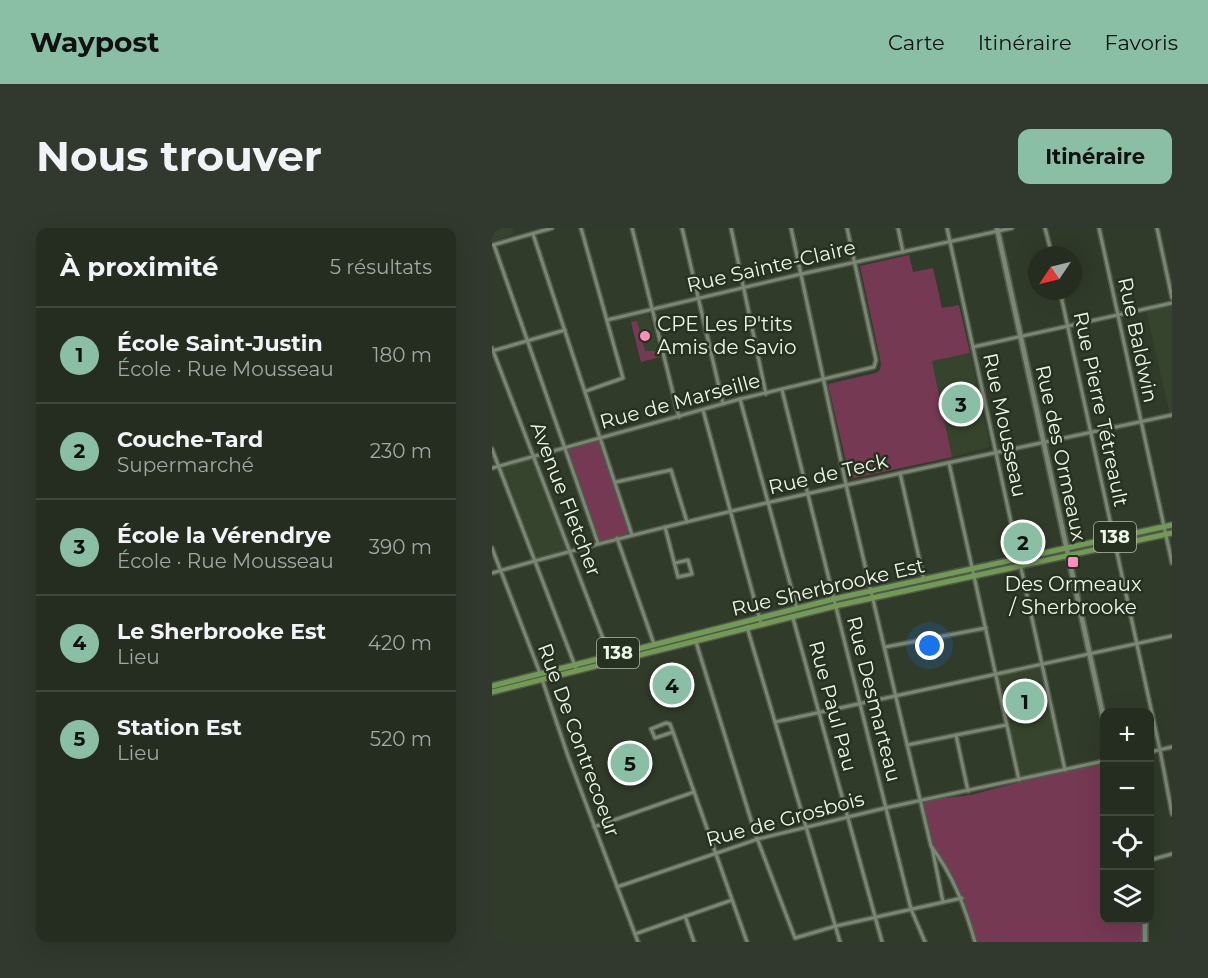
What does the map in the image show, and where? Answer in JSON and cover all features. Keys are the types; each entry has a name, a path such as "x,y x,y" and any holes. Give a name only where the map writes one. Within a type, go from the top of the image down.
{"main road":[{"name":"Rue Sherbrooke Est","path":"1019,562 1066,548 1172,525"},
{"name":"Rue Sherbrooke Est","path":"760,621 834,598 872,594 1169,533"},
{"name":"Rue Sherbrooke Est","path":"611,659 654,644 796,615 872,594"},
{"name":"Rue Sherbrooke Est","path":"493,688 696,641 747,624"}],"street":[{"path":"552,228 493,245 598,543"},
{"path":"581,228 623,378 586,391"},
{"path":"632,228 679,417"},
{"path":"682,228 723,404"},
{"path":"731,228 766,394"},
{"path":"791,228 846,485 931,846 942,902"},
{"path":"847,228 855,262"},
{"path":"898,228 903,252"},
{"name":"Rue Mousseau","path":"947,228 1065,770"},
{"name":"Rue Sainte-Claire","path":"607,320 699,297 950,242 997,229 1012,228"},
{"path":"1046,228 1050,246"},
{"name":"Rue Baldwin","path":"1099,228 1165,526 1169,533 1172,563"},
{"path":"1157,228 1172,298"},
{"name":"Rue des Ormeaux","path":"997,229 1101,708"},
{"path":"532,234 632,535"},
{"name":"Rue de Marseille","path":"492,468 740,399 872,368 875,365 855,262"},
{"name":"Rue Pierre Tétreault","path":"1062,300 1172,814"},
{"path":"973,346 1172,303"},
{"path":"492,350 565,330"},
{"name":"Avenue Fletcher","path":"492,350 611,659"},
{"name":"Rue Desmarteau","path":"782,390 911,909 925,942"},
{"name":"Rue Paul Pau","path":"740,399 770,503 819,712 882,942"},
{"path":"703,410 760,621"},
{"name":"Rue de Teck","path":"492,573 617,538 900,473 1172,415"},
{"path":"492,449 576,668"},
{"path":"948,463 1019,780"},
{"path":"616,482 671,470 687,522"},
{"path":"900,473 925,583"},
{"path":"665,527 678,577 692,574 688,560 675,563"},
{"path":"617,538 656,651"},
{"name":"Rue De Contrecoeur","path":"492,548 542,677 568,756 638,942"},
{"path":"747,624 840,942"},
{"path":"885,647 986,628"},
{"path":"775,722 1172,636"},
{"path":"696,641 758,839 795,938 836,926 962,898"},
{"path":"673,732 655,738 651,729 668,722 673,732 747,942"},
{"path":"907,745 1006,725"},
{"path":"956,735 968,791"},
{"path":"1154,751 1172,747"},
{"name":"Rue de Grosbois","path":"617,887 758,839 885,808 1100,762"},
{"path":"594,827 694,792"},
{"path":"931,846 943,861 962,898 975,942"},
{"path":"1154,859 1172,854"},
{"path":"635,934 732,900"},
{"path":"685,916 694,942"},
{"path":"1144,924 1145,942"}],"shaded area":[{"path":"492,228 512,228 514,234 492,242"},
{"path":"909,255 913,272 933,268 942,308 959,305 970,353 932,361 952,457 850,479 828,384 876,373 880,370 881,363 860,266"},
{"path":"1172,303 1172,415 1170,415 1146,309"},
{"name":"CPE Les P'tits Amis de Savio","path":"647,314 660,357 641,362 630,319"},
{"path":"637,321 645,351 658,351 660,357 641,362 631,322"},
{"path":"970,353 990,447 952,457 932,361"},
{"path":"601,436 632,535 598,543 564,447"},
{"path":"533,456 569,551 535,561 498,466"},
{"path":"1041,664 1065,770 1019,780 995,674"},
{"path":"1100,762 1100,924 1145,924 1146,942 975,942 962,898 931,846 920,801 971,795"}],"place":[{"name":"CPE Les P'tits Amis de Savio","path":"645,336"},
{"name":"École la Vérendrye","path":"961,404"},
{"name":"Couche-Tard","path":"1023,542"},
{"name":"Des Ormeaux / Sherbrooke","path":"1073,562"},
{"name":"Le Sherbrooke Est","path":"672,685"},
{"name":"École Saint-Justin","path":"1025,701"},
{"name":"Station Est","path":"630,763"}]}
